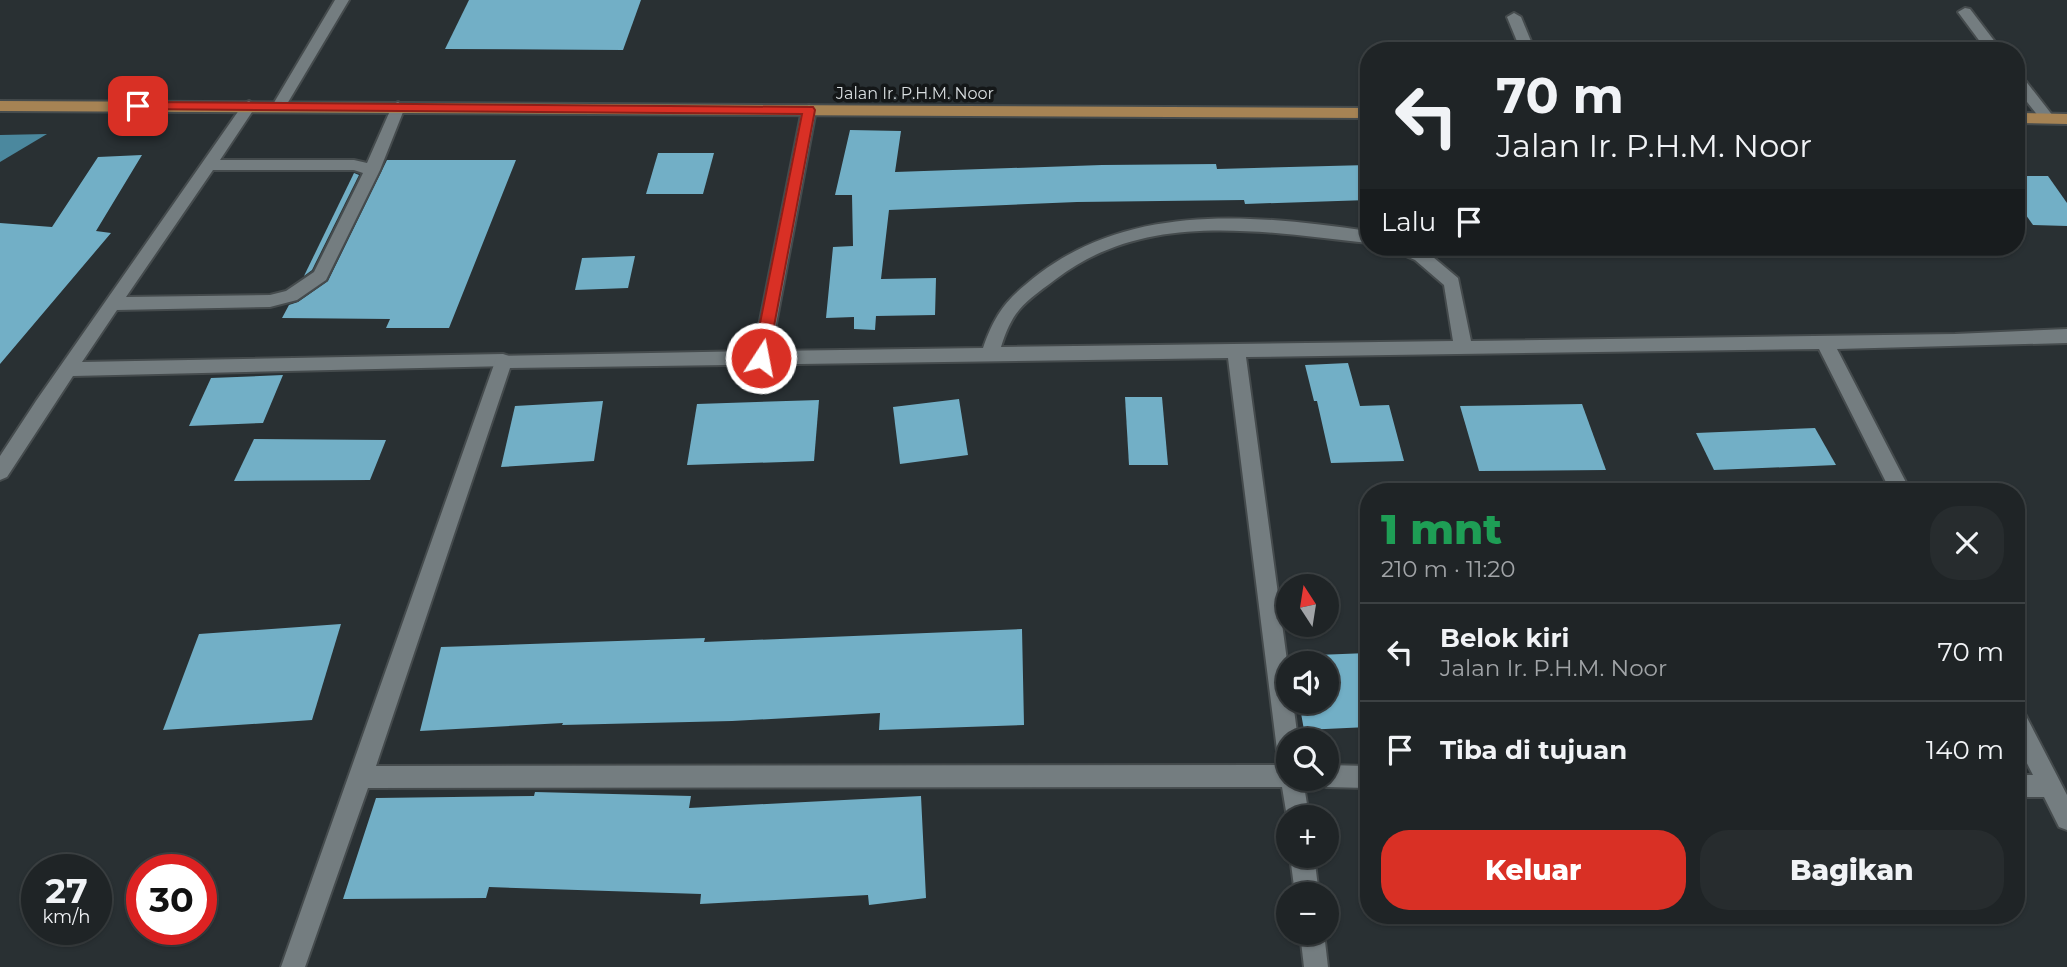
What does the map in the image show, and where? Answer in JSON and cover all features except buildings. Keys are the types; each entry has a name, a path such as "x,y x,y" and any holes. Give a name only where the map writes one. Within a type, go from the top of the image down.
{"main road":[{"name":"Jalan Ir. P.H.M. Noor","path":"0,106 1360,113"},
{"path":"2025,118 2067,119"}],"street":[{"path":"279,106 342,0"},
{"path":"1965,12 1988,42"},
{"path":"1514,17 1524,42"},
{"path":"2025,90 2048,119"},
{"path":"0,472 249,106"},
{"path":"113,304 270,300 291,296 320,276 372,170 398,107"},
{"path":"761,358 809,110"},
{"path":"209,164 354,165 372,170"},
{"path":"990,354 1005,314 1052,269 1119,236 1210,222 1272,225 1360,236"},
{"path":"1421,256 1452,282 1463,348"},
{"path":"68,369 1825,343 2067,336"},
{"path":"1825,343 1896,483"},
{"path":"1236,351 1285,728"},
{"path":"293,967 503,361"},
{"path":"2025,737 2067,819"},
{"path":"1339,776 1360,777"},
{"path":"361,777 1276,777"},
{"path":"2025,786 2050,786"},
{"path":"1313,945 1316,967"}],"water":[{"path":"47,134 0,162 0,135"}],"route":[{"path":"138,106 809,110 761,358"}]}
